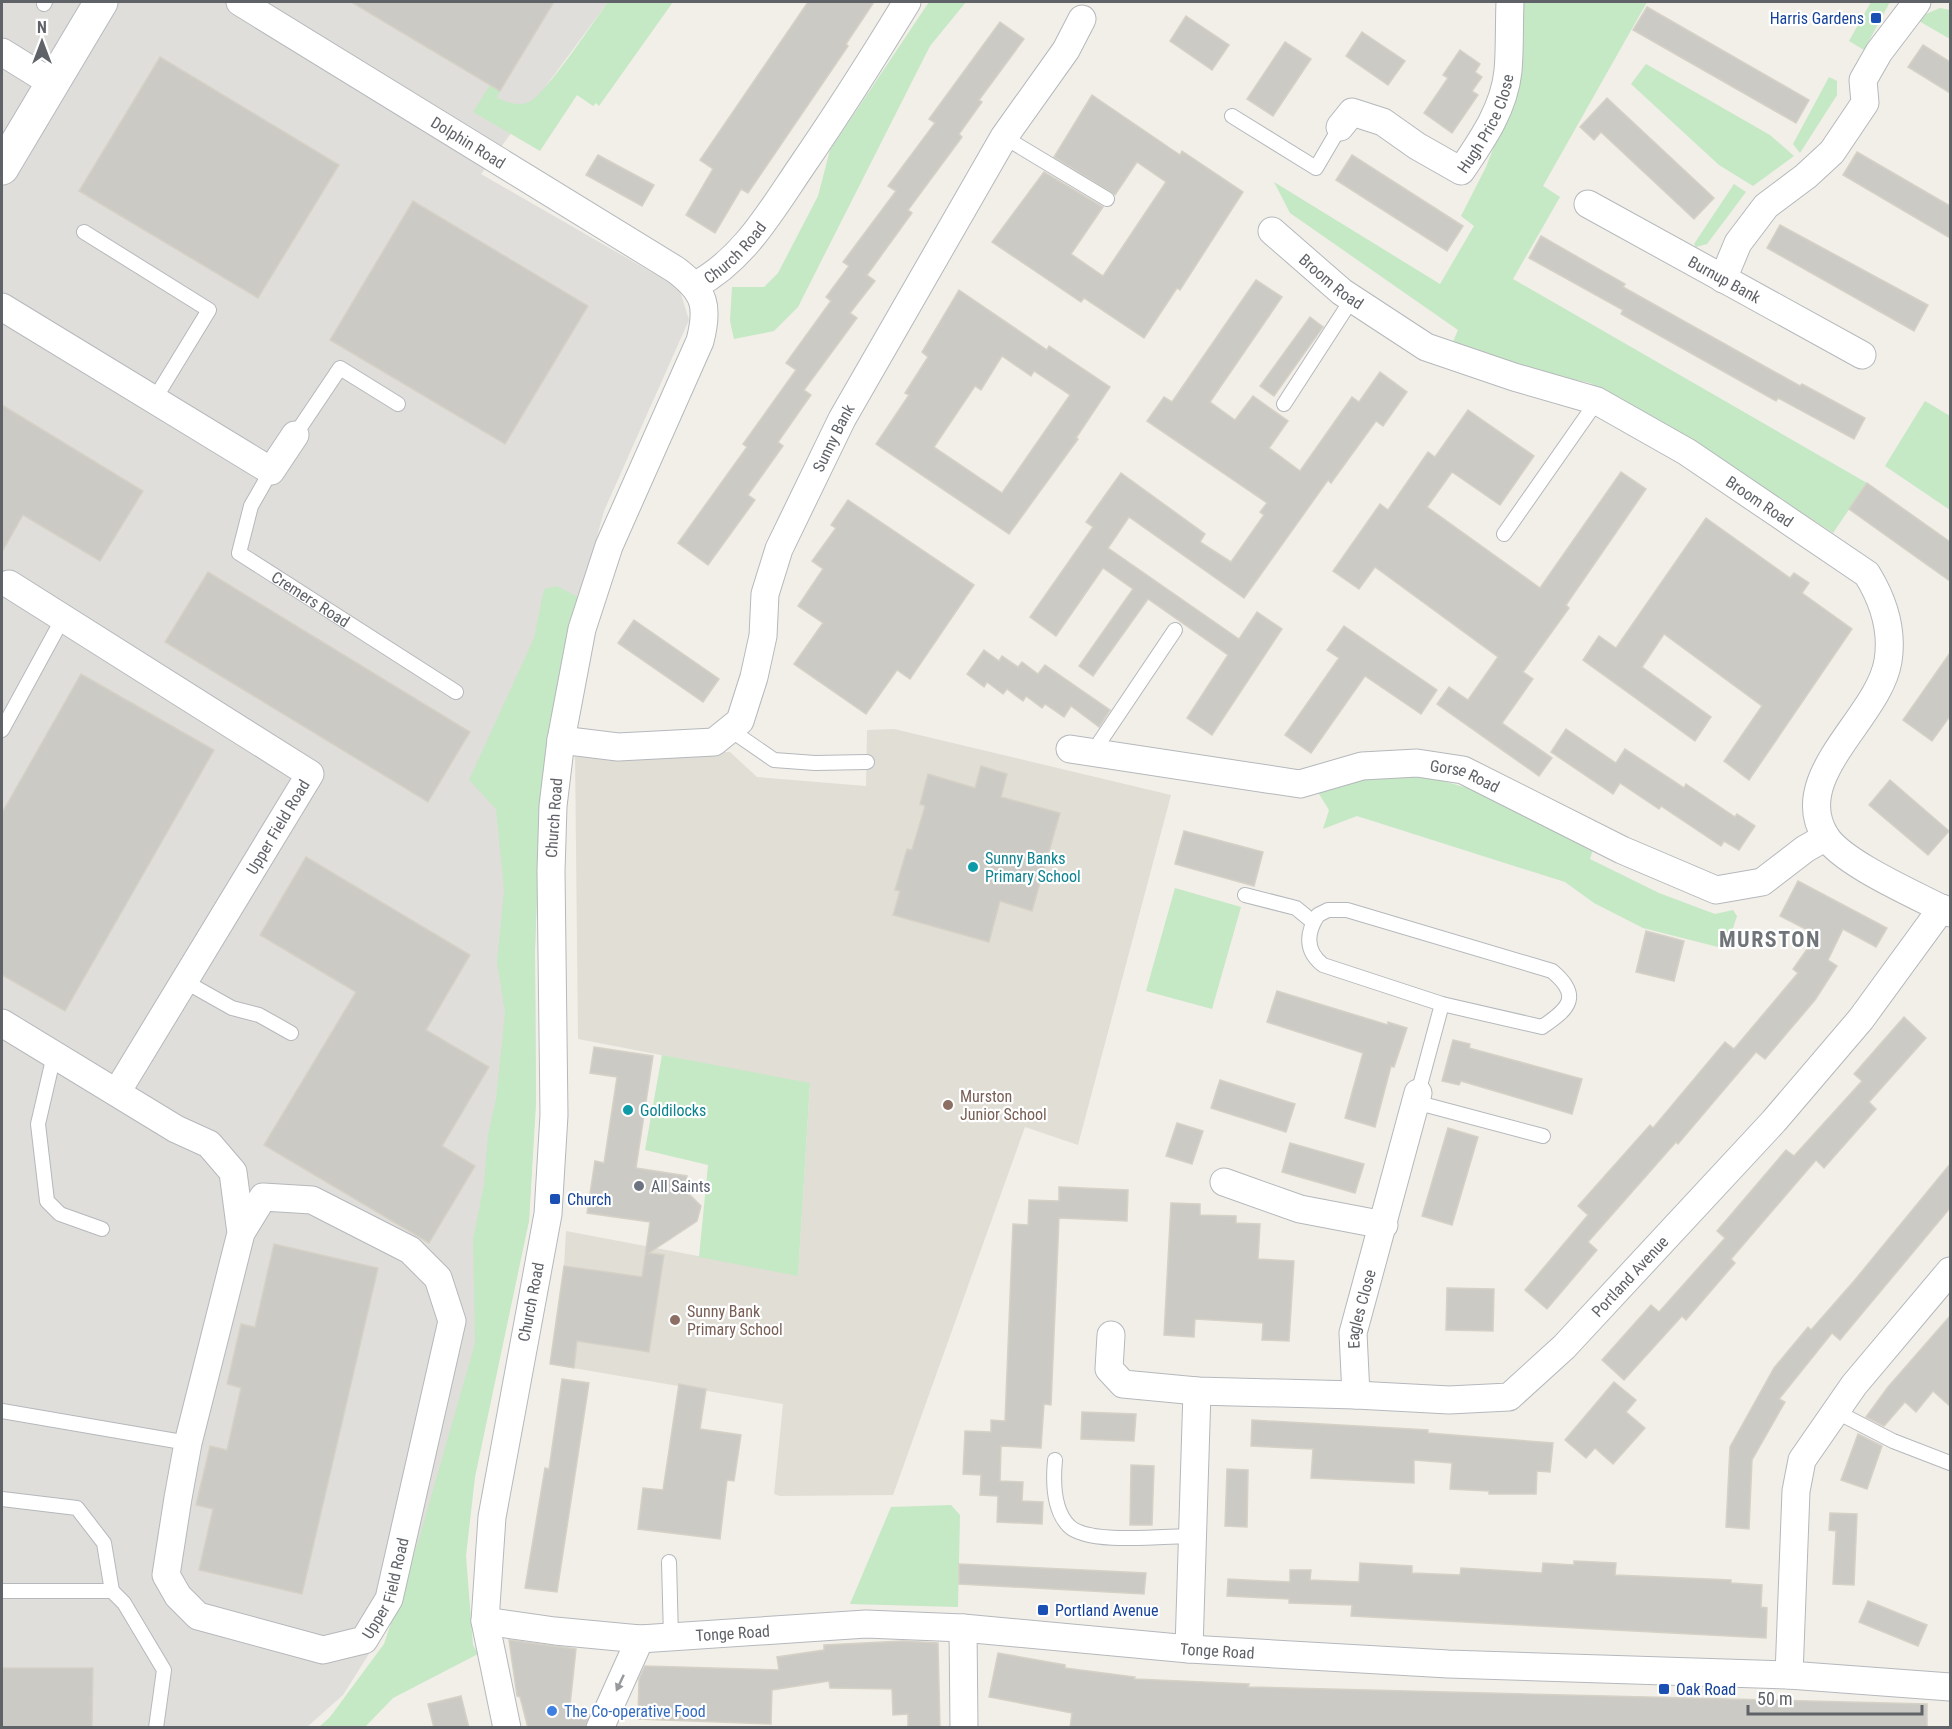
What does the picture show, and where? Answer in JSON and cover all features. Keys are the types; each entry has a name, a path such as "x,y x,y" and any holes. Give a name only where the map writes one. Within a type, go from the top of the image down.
{"main road":[{"path":"2,168 101,2"}],"street":[{"name":"Dolphin Road","path":"240,2 676,270 696,285"},
{"name":"Church Road","path":"507,1728 485,1621 492,1517 548,1214 554,1115 551,871 553,806 561,740 582,629 609,546 700,341 704,324 704,303 696,285 735,257 764,221 846,101 907,2"},
{"name":"Hugh Price Close","path":"1340,128 1352,112 1383,122 1417,146 1461,171 1485,136 1499,107 1508,72 1510,2"},
{"path":"1723,279 1738,243 1766,206 1806,176 1832,152 1865,103 1863,80 1879,52 1917,2"},
{"name":"Sunny Bank","path":"561,740 618,747 658,747 714,742 740,721 754,677 763,636 765,594 779,549 842,419 1004,137 1066,50 1082,19"},
{"path":"2,52 52,83"},
{"name":"Burnup Bank","path":"1588,204 1862,355"},
{"name":"Broom Road","path":"1272,231 1352,299 1426,347 1514,377 1597,401 1687,452 1867,574 1881,596 1888,627 1888,662 1874,698 1834,752 1815,803 1826,837 1846,857 1946,910"},
{"path":"2,307 271,471"},
{"name":"Cremers Road","path":"271,471 295,435"},
{"name":"Upper Field Road","path":"9,584 310,774 117,1092"},
{"name":"Gorse Road","path":"1081,751 1300,784 1362,766 1417,763 1463,770 1622,850 1716,890 1762,882 1805,849 1826,837"},
{"name":"Portland Avenue","path":"1110,1335 1109,1369 1123,1384 1197,1391 1449,1400 1509,1397 1564,1347 1774,1121 1861,1019 1946,910"},
{"name":"Upper Field Road","path":"2,1023 208,1144 233,1172 241,1233"},
{"name":"Eagles Close","path":"1356,1395 1353,1333 1417,1097"},
{"path":"1224,1182 1300,1209 1384,1225"},
{"name":"Upper Field Road","path":"263,1197 312,1200 410,1251 438,1278 452,1321 389,1599 364,1640 323,1650 198,1616 178,1596 166,1575 188,1443 241,1233 263,1197"},
{"path":"1789,1675 1796,1491 1803,1460 1854,1385 1950,1270"},
{"path":"1189,1649 1197,1391"},
{"name":"Tonge Road","path":"485,1621 555,1631 640,1639 866,1624 963,1628 1189,1649 1448,1665 1789,1675 1950,1687"},
{"path":"963,1628 964,1728"},
{"path":"600,1728 640,1639"}],"lane":[{"path":"1232,116 1316,168 1340,128"},
{"path":"1004,137 1107,200"},
{"path":"84,232 208,310 154,400"},
{"path":"1284,404 1352,299"},
{"path":"295,435 340,368 398,404"},
{"path":"1504,534 1597,401"},
{"name":"Cremers Road","path":"271,471 251,506 239,553 456,692"},
{"path":"2,730 63,618"},
{"path":"1081,751 1175,630"},
{"path":"729,729 774,760 815,763 867,762"},
{"path":"1245,895 1296,908 1313,922"},
{"path":"1328,910 1362,915 1552,970 1564,981 1570,993 1562,1015 1542,1028 1442,1004 1323,965 1314,958 1309,948 1309,935 1313,922 1318,915 1328,910"},
{"path":"184,981 232,1008 260,1015 291,1033"},
{"path":"1442,1004 1417,1097 1543,1136"},
{"path":"54,1055 38,1124 47,1201 60,1215 102,1229"},
{"path":"1835,1411 1893,1441 1950,1463"},
{"path":"2,1412 188,1443"},
{"path":"1055,1460 1053,1484 1058,1504 1068,1526 1076,1531 1086,1535 1130,1537 1192,1536"},
{"path":"2,1499 76,1508 104,1543 112,1591 124,1603 164,1670 156,1728"},
{"path":"669,1562 670,1637"},
{"path":"2,1590 70,1593 112,1591"}],"shaded area":[{"path":"2,2 608,2 481,174 679,288 689,320 604,511 580,598 539,839 535,950 536,1092 529,1221 451,1524 343,1695 307,1727 2,1728"},
{"name":"Murston Junior School","path":"894,729 1171,795 1078,1145 1025,1127 893,1495 780,1496 774,1494 783,1404 550,1364 564,1266 566,1231 798,1275 810,1084 578,1039 575,751 730,752 757,777 866,786 867,730"}],"green space":[{"path":"608,2 673,2 599,106 596,103 593,106 577,95 540,151 473,112 490,85 500,91 497,98 513,103 529,102 537,96 582,40"},
{"path":"929,2 966,2 930,46 798,307 774,331 734,339 730,321 732,287 764,287 778,273 818,196 830,150"},
{"path":"1522,2 1647,2 1543,186 1560,197 1513,279 1867,483 1833,533 1686,437 1590,383 1541,372 1452,344 1458,330 1290,213 1274,182 1440,284 1474,226 1461,216 1486,167 1512,101"},
{"path":"1871,2 1890,2 1864,50 1849,41"},
{"path":"1940,8 1950,10 1950,39 1919,21 1926,14"},
{"path":"1646,64 1770,135 1794,156 1753,186 1719,165 1631,84"},
{"path":"1829,77 1837,81 1837,95 1800,153 1793,144"},
{"path":"1734,184 1746,192 1707,244 1696,247 1694,244"},
{"path":"1925,401 1950,416 1950,510 1885,466"},
{"path":"557,586 580,598 539,839 535,950 536,1104 529,1221 475,1477 466,1556 473,1645 478,1654 393,1698 365,1727 318,1728 330,1717 384,1644 419,1539 475,1343 473,1239 484,1184 488,1135 496,1099 505,1013 497,962 504,890 496,809 469,780 534,638 544,589"},
{"path":"1394,772 1436,779 1471,789 1594,846 1590,859 1659,893 1715,914 1733,910 1737,916 1726,949 1643,928 1594,903 1565,882 1357,816 1323,829 1329,810 1316,789"},
{"path":"1175,888 1241,907 1212,1009 1146,991"},
{"path":"662,1055 810,1083 798,1276 699,1257 708,1165 645,1150"},
{"path":"951,1505 960,1515 958,1607 850,1604 891,1507"}],"building":[{"path":"351,2 554,2 500,91"},
{"path":"808,2 874,2 846,44 848,46 748,193 741,189 715,233 686,215 713,169 700,160"},
{"path":"1647,7 1809,100 1796,123 1633,30"},
{"path":"1186,16 1229,45 1212,70 1170,41"},
{"path":"1000,22 1024,39 979,100 982,102 959,134 962,137 908,210 912,213 867,275 875,281 850,313 857,318 804,390 811,395 778,442 783,446 748,495 755,500 708,565 678,543 747,447 743,444 796,370 786,363 831,301 826,297 849,266 843,262 896,191 888,186 935,123 929,119"},
{"path":"1362,32 1405,61 1388,85 1346,56"},
{"path":"1285,42 1311,59 1273,116 1247,99"},
{"path":"1923,45 1950,62 1950,93 1908,67"},
{"path":"1460,50 1480,64 1475,72 1482,77 1472,91 1478,95 1452,133 1424,113 1448,78 1443,75"},
{"path":"160,57 339,165 258,298 79,191"},
{"path":"1092,95 1180,155 1182,151 1243,192 1180,290 1177,288 1144,338 1084,298 1081,302 992,242 1044,172 1103,207 1071,254 1103,276 1166,182 1137,162 1115,195 1054,157"},
{"path":"1607,98 1714,198 1694,219 1601,132 1594,140 1580,127"},
{"path":"1857,152 1950,206 1950,238 1843,175"},
{"path":"598,155 654,185 642,206 586,175"},
{"path":"1352,155 1463,226 1447,251 1336,180"},
{"path":"413,201 588,306 505,444 330,340"},
{"path":"1780,225 1928,305 1914,331 1767,248"},
{"path":"1541,236 1625,284 1623,287 1800,386 1802,384 1865,418 1854,439 1778,398 1776,401 1621,314 1623,310 1529,258"},
{"path":"1256,280 1282,297 1210,402 1235,420 1253,396 1288,421 1269,448 1300,471 1352,397 1359,402 1380,372 1407,392 1383,426 1376,421 1331,483 1328,480 1244,598 1129,517 1108,548 1239,639 1257,612 1282,629 1212,735 1187,718 1228,655 1148,599 1093,676 1079,666 1133,589 1103,568 1056,636 1030,617 1093,527 1086,522 1121,473 1205,534 1200,542 1231,562 1264,515 1260,512 1267,503 1147,421 1164,397 1172,402"},
{"path":"959,290 1047,350 1049,346 1110,387 1076,438 1078,439 1009,534 876,444 909,395 905,393 928,357 922,352","holes":["1002,356 1031,376 1034,371 1070,395 1002,493 934,447 975,386 981,390"]},
{"path":"1310,317 1323,327 1274,396 1260,386"},
{"path":"2,405 143,491 100,561 23,515 2,552"},
{"path":"1468,410 1534,456 1500,505 1452,472 1427,507 1540,588 1621,472 1646,489 1566,605 1569,608 1523,672 1533,679 1502,723 1552,758 1539,776 1437,704 1449,687 1468,700 1498,657 1375,567 1359,589 1333,571 1380,504 1388,510 1428,452 1435,457"},
{"path":"1867,483 1950,542 1950,581 1849,509"},
{"path":"848,500 974,585 910,679 897,670 866,714 794,664 823,623 798,606 823,569 812,561 836,528 831,525"},
{"path":"1706,518 1790,578 1794,573 1809,583 1802,593 1852,629 1749,780 1724,761 1762,706 1664,634 1642,667 1711,717 1695,741 1583,660 1599,636 1616,648"},
{"path":"208,572 470,732 428,802 165,642"},
{"path":"634,620 719,679 703,702 618,643"},
{"path":"1344,626 1437,690 1421,714 1365,676 1311,753 1285,735 1339,658 1327,650"},
{"path":"984,650 999,661 1002,656 1018,667 1022,662 1038,674 1045,665 1110,710 1099,727 1071,706 1064,717 1045,704 1042,708 1026,696 1023,701 1007,689 1003,694 987,682 984,687 967,674"},
{"path":"1950,653 1950,716 1932,741 1903,720"},
{"path":"81,674 214,750 65,1011 2,975 2,813"},
{"path":"1566,729 1616,763 1625,749 1684,788 1686,784 1735,817 1737,814 1755,826 1739,850 1724,841 1721,846 1661,806 1659,809 1620,783 1613,794 1551,752"},
{"name":"Sunny Banks Primary School","path":"981,766 1007,774 1001,797 1060,813 1032,911 1000,901 989,942 893,915 900,891 895,890 907,849 912,850 925,806 920,804 928,774 975,788"},
{"path":"1890,780 1949,831 1928,855 1869,805"},
{"path":"1184,831 1263,852 1254,886 1175,864"},
{"path":"306,857 470,955 426,1030 489,1067 442,1146 475,1166 429,1243 264,1145 356,992 260,935"},
{"path":"1798,881 1887,928 1876,947 1843,929 1828,960 1837,966 1815,1000 1765,1059 1756,1052 1678,1144 1676,1142 1588,1242 1597,1250 1547,1309 1525,1290 1588,1215 1578,1206 1650,1125 1653,1128 1725,1042 1734,1049 1798,973 1793,969 1817,935 1780,916"},
{"path":"1646,931 1684,941 1674,981 1636,972"},
{"path":"1277,991 1388,1025 1388,1022 1407,1028 1394,1067 1391,1066 1375,1127 1345,1118 1363,1053 1267,1022"},
{"path":"1904,1017 1926,1038 1869,1102 1876,1109 1824,1168 1816,1160 1731,1259 1735,1263 1686,1320 1682,1316 1624,1380 1602,1360 1651,1305 1659,1312 1725,1238 1717,1231 1786,1150 1794,1156 1862,1081 1854,1074"},
{"path":"1453,1040 1470,1044 1469,1048 1582,1079 1572,1114 1461,1081 1459,1085 1442,1081"},
{"path":"594,1047 653,1056 636,1168 687,1176 685,1190 701,1206 697,1221 649,1253 664,1255 649,1352 577,1341 574,1368 550,1364 564,1266 642,1277 650,1222 587,1213 595,1161 604,1163 617,1077 590,1073"},
{"path":"1220,1080 1295,1104 1286,1132 1211,1108"},
{"path":"1177,1123 1203,1131 1192,1164 1166,1156"},
{"path":"1448,1128 1478,1137 1452,1225 1422,1216"},
{"path":"1290,1143 1364,1164 1355,1193 1282,1172"},
{"path":"1950,1164 1950,1208 1840,1340 1832,1333 1779,1399 1785,1402 1752,1460 1749,1529 1726,1527 1730,1447 1774,1368 1808,1327 1811,1330 1854,1281"},
{"path":"1059,1187 1128,1190 1127,1221 1059,1218 1051,1405 1044,1404 1041,1448 1001,1446 1000,1481 1023,1482 1022,1501 1043,1502 1042,1524 997,1522 998,1496 980,1495 981,1475 963,1474 965,1431 991,1432 991,1420 1005,1421 1013,1224 1028,1225 1029,1200 1059,1201"},
{"path":"1171,1203 1200,1204 1200,1215 1236,1216 1236,1223 1260,1224 1258,1259 1294,1261 1289,1341 1262,1340 1263,1323 1195,1319 1194,1337 1164,1335"},
{"path":"274,1244 378,1268 302,1594 199,1570 213,1509 196,1505 210,1446 227,1450 241,1388 227,1384 241,1324 255,1327"},
{"path":"1447,1288 1494,1289 1493,1331 1446,1330"},
{"path":"1950,1316 1950,1406 1933,1391 1916,1412 1905,1402 1884,1426 1866,1417 1888,1387"},
{"path":"562,1379 589,1383 557,1592 525,1588 545,1468 549,1469"},
{"path":"1614,1382 1636,1400 1626,1412 1645,1428 1613,1464 1595,1448 1586,1458 1565,1440"},
{"path":"679,1384 706,1389 700,1429 741,1435 734,1481 727,1480 720,1539 638,1529 643,1488 663,1490"},
{"path":"1082,1412 1136,1414 1134,1441 1081,1439"},
{"path":"1252,1420 1428,1430 1428,1433 1553,1443 1550,1472 1537,1471 1536,1494 1489,1494 1489,1491 1450,1489 1452,1463 1414,1460 1414,1483 1311,1478 1313,1449 1251,1446"},
{"path":"1858,1434 1882,1446 1867,1489 1841,1480"},
{"path":"1131,1465 1154,1466 1152,1525 1130,1525"},
{"path":"1227,1469 1248,1470 1247,1527 1225,1526"},
{"path":"1830,1513 1857,1514 1854,1585 1833,1584 1836,1531 1829,1530"},
{"path":"1574,1561 1616,1563 1615,1575 1731,1580 1731,1583 1762,1585 1761,1607 1767,1608 1766,1638 1351,1616 1352,1605 1289,1603 1289,1599 1227,1596 1228,1579 1290,1582 1290,1570 1311,1570 1310,1580 1359,1582 1360,1563 1412,1566 1412,1573 1460,1575 1461,1568 1542,1573 1543,1563 1574,1565"},
{"path":"959,1564 1146,1573 1144,1594 959,1584"},
{"path":"1868,1601 1927,1625 1918,1646 1859,1622"},
{"path":"509,1640 576,1649 570,1705 589,1715 585,1728 528,1728 520,1697 517,1696"},
{"path":"903,1641 938,1643 940,1728 908,1728 908,1714 893,1715 892,1689 830,1688 829,1681 772,1690 771,1724 638,1719 639,1679 645,1666 779,1670 777,1657 824,1650 824,1645"},
{"path":"998,1653 1065,1665 1065,1668 1135,1677 1134,1679 1249,1684 1248,1687 1927,1704 1927,1728 1070,1728 1072,1713 989,1697"},
{"path":"2,1668 93,1668 92,1728 2,1728"},
{"path":"461,1696 469,1728 434,1728 428,1704"}],"place":[{"name":"Harris Gardens","path":"1876,18"},
{"name":"Sunny Banks Primary School","path":"973,867"},
{"name":"Murston Junior School","path":"948,1105"},
{"name":"Goldilocks","path":"628,1110"},
{"name":"All Saints","path":"639,1186"},
{"name":"Church","path":"555,1199"},
{"name":"Sunny Bank Primary School","path":"675,1320"},
{"name":"Portland Avenue","path":"1043,1610"},
{"name":"Oak Road","path":"1664,1689"},
{"name":"The Co-operative Food","path":"552,1711"}],"district":[{"name":"MURSTON","path":"1770,939"}]}
